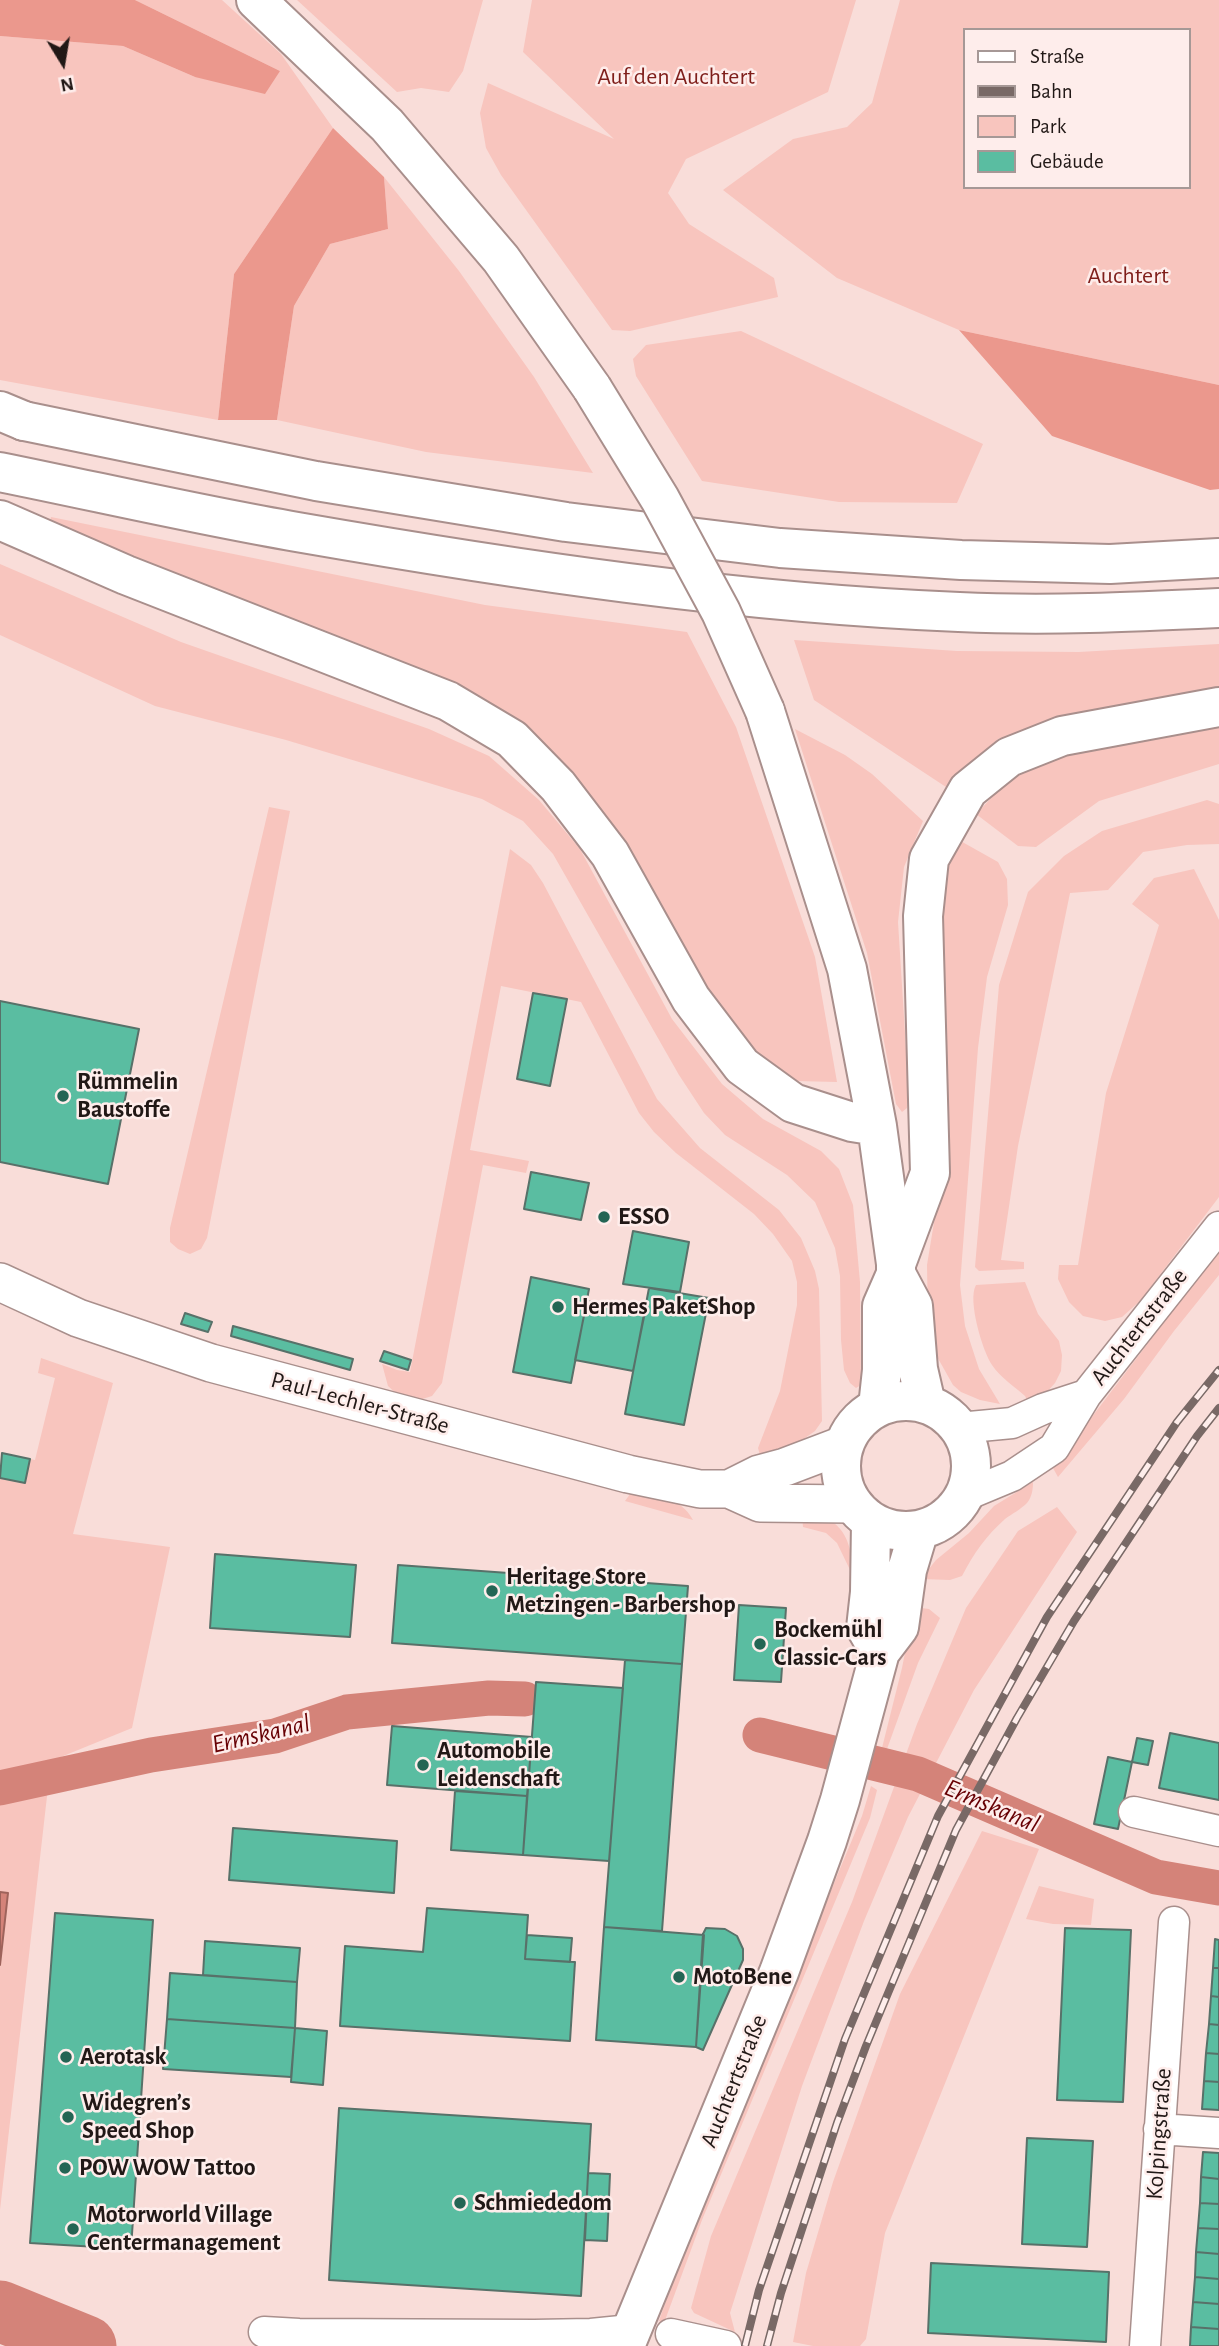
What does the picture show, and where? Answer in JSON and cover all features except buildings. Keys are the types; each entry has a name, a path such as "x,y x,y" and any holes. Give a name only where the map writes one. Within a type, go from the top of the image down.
{"main road":[{"path":"256,0 387,125 501,259 592,388 660,499 721,612 765,711 847,969 877,1126 896,1269 914,1306 918,1368 926,1404"},
{"path":"8,416 329,483 566,522 780,548 961,560 1110,564 1219,558"},
{"path":"0,472 308,534 579,577 794,602 961,612 1107,614 1219,608"},
{"path":"0,520 126,575 448,701 512,740 558,786 610,854 691,999 742,1066 793,1103 852,1122 877,1126"},
{"path":"878,1407 882,1370 882,1307 930,1173 923,916 929,859 968,790 1009,757 1062,736 1219,707"},
{"path":"896,1401 926,1404 945,1413 964,1436 971,1456 970,1476 964,1496 944,1519 919,1530 895,1531 862,1513 843,1486 840,1465 844,1445 857,1423 878,1407 896,1401"},
{"path":"862,1513 870,1592 866,1628 880,1652"},
{"name":"Auchtertstraße","path":"628,2338 779,1972 840,1800 880,1652 899,1627 907,1570 919,1530"}],"street":[{"name":"Auchtertstraße","path":"964,1496 1012,1476 1054,1448 1086,1395 1219,1227"},
{"name":"Paul-Lechler-Straße","path":"0,1283 78,1318 211,1363 640,1477 700,1489 729,1489 760,1503 862,1513"},
{"name":"Auchtertstraße","path":"959,1428 1012,1423 1043,1409 1086,1395"},
{"name":"Paul-Lechler-Straße","path":"729,1489 760,1474 785,1468 844,1445"},
{"path":"1134,1812 1219,1831"},
{"name":"Kolpingstraße","path":"1145,2346 1174,1922"},
{"path":"1159,2129 1219,2133"},
{"path":"264,2332 592,2334 628,2338"},
{"path":"670,2334 726,2346"}],"green space":[{"path":"135,0 222,0 281,54 333,128 234,274 218,420 0,380 0,36 123,46 195,77 280,71"},
{"path":"297,0 483,0 463,71 449,92 421,88 397,92"},
{"name":"Auf den Auchtert","path":"532,0 856,0 828,92 686,159 668,193 689,224 774,278 778,297 630,331 612,330 501,175 486,148 480,113 488,83 614,139 523,52"},
{"name":"Auchtert","path":"900,0 1219,0 1219,385 959,330 837,278 723,190 793,139 847,127 872,103"},
{"path":"384,177 459,271 534,377 593,473 426,452 277,420 294,306 330,244 388,229"},
{"path":"741,331 983,444 957,503 839,502 702,481 636,376 633,359 646,345"},
{"path":"51,517 485,605 687,632 736,727 815,957 837,1082 796,1081 754,1052 704,988 523,729 470,690 354,642 49,525"},
{"path":"0,564 181,642 429,729 489,756 539,800 580,849 672,1019 722,1084 763,1119 821,1151 839,1169 853,1205 860,1282 861,1385 856,1388 850,1383 844,1370 840,1276 835,1248 815,1202 787,1175 725,1135 704,1113 679,1075 553,854 523,821 482,799 286,740 155,706 0,635"},
{"path":"794,640 957,651 1079,652 1219,644 1219,690 1052,719 998,739 946,787 814,700"},
{"path":"1219,727 1219,764 1099,801 1036,847 1018,846 976,814 998,791 1027,769 1064,755"},
{"path":"795,729 845,755 872,774 923,821 904,867 898,922 909,1097 907,1108 902,1112 896,1104 867,953"},
{"path":"1207,800 1219,804 1219,844 1187,845 1143,852 1108,890 1070,893 1018,1146 1001,1260 1024,1262 1024,1269 979,1271 975,1267 999,985 1028,892 1064,856 1102,831"},
{"path":"269,807 290,811 207,1238 201,1249 190,1254 170,1242 170,1228"},
{"path":"957,839 998,862 1007,879 1008,905 987,977 978,1048 960,1285 965,1326 979,1369 1000,1404 980,1400 961,1392 953,1385 931,1346 928,1324 927,1265 939,1192 936,883"},
{"path":"510,849 531,865 543,883 657,1099 700,1148 779,1210 801,1238 815,1271 819,1289 822,1421 815,1431 782,1454 760,1455 758,1448 780,1391 797,1305 797,1282 792,1261 773,1234 754,1214 676,1153 654,1132 639,1113 581,1002 501,986 470,1150 529,1161 526,1173 483,1165 442,1383 432,1396 416,1401 400,1397 388,1386 382,1364 410,1372"},
{"path":"1194,869 1219,920 1219,1197 1140,1301 1122,1317 1105,1321 1083,1316 1069,1302 1058,1279 1059,1265 1078,1265 1106,1093 1159,925 1132,904 1154,878"},
{"path":"1219,1250 1219,1275 1124,1399 1058,1477 1053,1468"},
{"path":"1025,1282 1038,1314 1059,1341 1062,1355 1061,1371 1055,1383 1046,1393 1027,1400 999,1374 988,1358 977,1326 973,1302 976,1285"},
{"path":"41,1358 113,1383 73,1534 170,1547 132,1728 51,1761 0,2210 0,1478 24,1483 30,1459 35,1460 55,1378 38,1373"},
{"path":"1033,1482 1027,1503 992,1532 962,1576 950,1580 921,1579 936,1560 969,1533 994,1506"},
{"path":"633,1490 675,1502 688,1512 693,1520 625,1501"},
{"path":"1057,1507 1077,1532 974,1690 908,1817 864,1921 802,2086 730,2313 735,2332 694,2313 691,2308 711,2236 852,1902 917,1724 966,1608 1018,1531"},
{"path":"802,1516 826,1519 839,1528 848,1542 852,1574 837,1543 826,1533 803,1527"},
{"path":"914,1607 929,1609 940,1618 918,1663 887,1749 882,1748 902,1668"},
{"path":"871,1786 877,1790 870,1818 702,2220 664,2323 659,2321 694,2219 862,1816"},
{"path":"982,1831 1039,1849 885,2233 866,2339 860,2346 813,2346 793,2342 806,2273 833,2182 900,1994"},
{"path":"1039,1886 1094,1899 1091,1925 1053,1924 1026,1919"}],"shaded area":[{"path":"0,0 135,0 280,71 265,94 195,77 123,46 0,36"},
{"path":"333,128 384,177 388,229 330,244 294,306 277,420 218,420 234,274"},
{"path":"959,330 1219,385 1219,489 1210,490 1052,436"},
{"path":"0,1892 8,1893 0,1965"}],"waterway":[{"name":"Ermskanal","path":"0,1788 151,1755 275,1736 347,1712 489,1698 525,1699"},
{"name":"Ermskanal","path":"760,1735 918,1774 1156,1877 1219,1888"},
{"path":"0,2311 86,2346"}],"railway":[{"path":"745,2346 759,2290 845,2039 938,1816 1047,1617 1177,1422 1219,1370"},
{"path":"767,2346 781,2293 837,2123 866,2046 956,1830 1074,1621 1197,1436 1219,1408"}],"place":[{"name":"Rümmelin Baustoffe","path":"63,1096"},
{"name":"ESSO","path":"604,1217"},
{"name":"Hermes PaketShop","path":"558,1307"},
{"name":"Heritage Store Metzingen - Barbershop","path":"492,1591"},
{"name":"Bockemühl Classic-Cars","path":"760,1644"},
{"name":"Automobile Leidenschaft","path":"423,1765"},
{"name":"MotoBene","path":"679,1977"},
{"name":"Aerotask","path":"66,2057"},
{"name":"Widegren’s Speed Shop","path":"68,2117"},
{"name":"POW WOW Tattoo","path":"65,2168"},
{"name":"Schmiededom","path":"460,2203"},
{"name":"Motorworld Village Centermanagement","path":"73,2229"}]}
